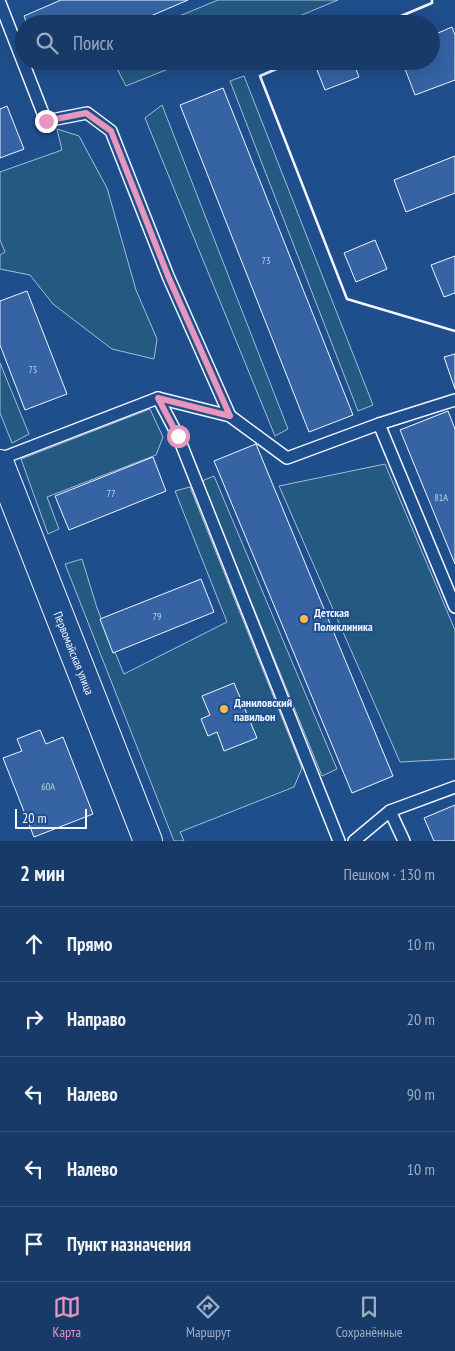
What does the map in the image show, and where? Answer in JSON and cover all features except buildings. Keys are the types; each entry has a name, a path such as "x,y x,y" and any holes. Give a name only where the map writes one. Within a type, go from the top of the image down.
{"main road":[{"name":"Первомайская улица","path":"0,464 148,841"}],"lane":[{"path":"0,3 15,41"},
{"path":"26,70 46,121 86,113 111,131 168,276 230,416"},
{"path":"158,398 178,436 339,841"},
{"path":"0,459 158,398 230,416 288,458 379,424 455,400"},
{"path":"379,424 455,607"},
{"path":"354,841 390,811 455,787"},
{"path":"390,811 404,841"}],"shaded area":[{"path":"218,0 338,0 302,15 182,15"},
{"path":"118,70 166,70 126,86"},
{"path":"244,76 373,405 358,411 230,81"},
{"path":"162,105 288,429 275,436 145,118"},
{"path":"57,129 79,136 107,188 136,290 157,339 154,359 112,349 53,304 30,275 0,269 0,255 5,252 0,240 0,172 62,150"},
{"path":"0,363 29,434 12,443 0,413"},
{"path":"150,409 163,437 156,455 47,497 59,529 48,534 21,459"},
{"path":"385,464 455,630 455,759 400,762 279,486"},
{"path":"214,476 337,769 322,776 202,481"},
{"path":"190,487 302,768 294,787 180,832 184,841 174,841 65,564 82,559 97,608 124,674 227,622 175,491"}],"wall":[{"path":"403,15 432,3 432,0"},
{"path":"274,70 260,76 347,299 455,331"}],"place":[{"name":"Детская Поликлиника","path":"304,619"},
{"name":"Даниловский павильон","path":"224,709"}],"route":[{"path":"46,121 86,113 111,131 168,276 230,416 158,398 178,436"}]}
